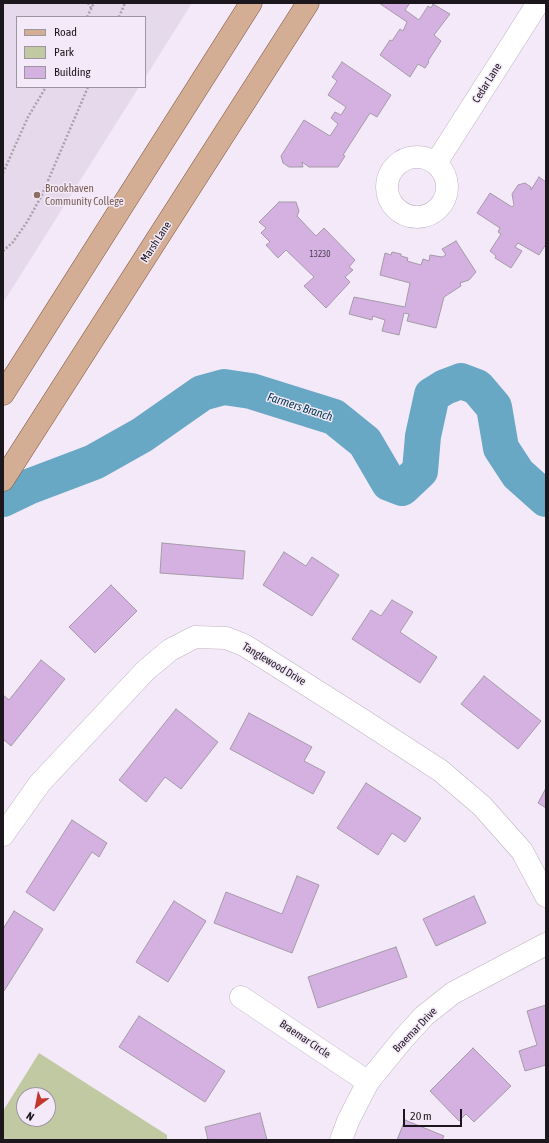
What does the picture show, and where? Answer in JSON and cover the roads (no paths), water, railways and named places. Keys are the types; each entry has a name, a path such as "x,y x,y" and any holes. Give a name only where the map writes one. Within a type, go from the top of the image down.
{"main road":[{"path":"3,394 251,3"},
{"name":"Marsh Lane","path":"3,480 308,3"}],"street":[{"name":"Cedar Lane","path":"436,163 538,3"},
{"name":"Tanglewood Drive","path":"3,835 40,783 146,670 170,650 195,638 226,638 244,645 441,770 482,806 522,851 546,896"},
{"name":"Braemar Drive","path":"341,1140 348,1121 368,1082 424,1016 453,993 546,944"},
{"name":"Braemar Circle","path":"241,997 368,1082"}],"waterway":[{"name":"Farmers Branch","path":"3,499 28,487 94,462 142,435 202,393 224,387 251,391 334,417 365,442 389,483 402,488 420,471 423,436 432,395 445,387 461,381 477,387 494,407 501,448 518,474 546,499"}],"place":[{"name":"Brookhaven Community College","path":"37,195"}]}
